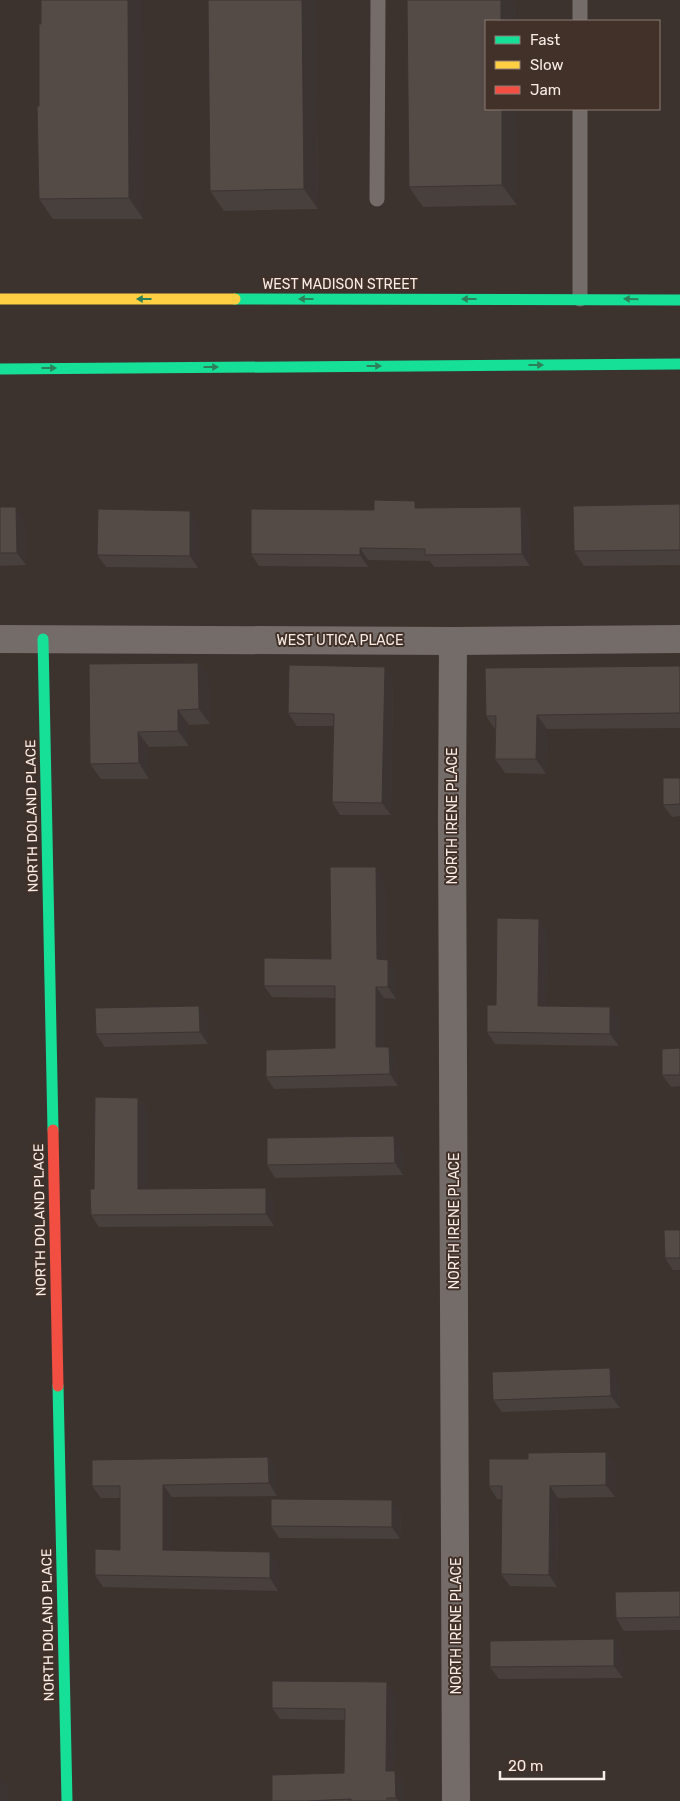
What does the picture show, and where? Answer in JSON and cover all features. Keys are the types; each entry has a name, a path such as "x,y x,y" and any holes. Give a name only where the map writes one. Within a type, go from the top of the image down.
{"street":[{"name":"WEST MADISON STREET","path":"0,299 580,298 680,300"},
{"path":"0,369 680,364"},
{"name":"WEST UTICA PLACE","path":"0,638 453,641 680,639"},
{"name":"NORTH DOLAND PLACE","path":"43,639 67,1801"},
{"name":"NORTH IRENE PLACE","path":"453,641 456,1801"}],"lane":[{"path":"377,199 378,0"},
{"path":"580,0 580,20"},
{"path":"580,110 580,298"}],"building":[{"path":"41,0 128,0 129,198 39,199 37,106 39,106 39,24 41,24"},
{"path":"208,0 302,0 304,189 210,191"},
{"path":"407,0 501,0 501,20 485,20 485,110 502,110 502,185 409,187"},
{"path":"374,500 415,501 415,508 521,507 522,554 425,555 425,549 360,548 360,555 251,554 251,509 374,510"},
{"path":"680,504 680,550 574,551 573,506"},
{"path":"0,507 16,507 17,553 0,553"},
{"path":"98,509 190,511 190,556 97,555"},
{"path":"198,663 199,709 178,710 178,731 138,732 139,763 90,764 89,664"},
{"path":"289,665 385,667 382,803 332,802 334,714 288,713"},
{"path":"680,666 680,713 537,715 536,759 495,759 496,716 486,716 485,668"},
{"path":"663,778 680,778 680,804 663,805"},
{"path":"330,867 376,867 377,959 388,960 388,987 376,987 376,1047 389,1047 390,1074 266,1077 266,1050 335,1048 335,986 264,986 264,958 331,959"},
{"path":"497,918 539,919 538,1006 610,1007 610,1034 487,1032 487,1005 496,1005"},
{"path":"199,1006 200,1032 96,1034 95,1008"},
{"path":"680,1048 680,1075 662,1075 662,1049"},
{"path":"95,1097 138,1098 138,1189 266,1188 266,1214 91,1215 90,1189 94,1189"},
{"path":"394,1136 395,1163 267,1165 267,1138"},
{"path":"664,1230 680,1230 680,1258 665,1258"},
{"path":"610,1368 611,1396 493,1400 492,1372"},
{"path":"606,1452 606,1485 550,1486 549,1575 501,1574 502,1486 489,1486 489,1459 528,1459 528,1453"},
{"path":"268,1457 269,1483 163,1485 163,1550 270,1552 270,1578 95,1575 95,1549 120,1550 120,1486 92,1486 92,1460"},
{"path":"271,1499 392,1500 392,1527 271,1526"},
{"path":"680,1591 680,1617 616,1618 615,1592"},
{"path":"614,1639 614,1666 490,1667 490,1641"},
{"path":"272,1681 387,1682 386,1771 395,1771 396,1798 387,1798 387,1801 351,1801 351,1799 272,1801 272,1775 344,1773 345,1709 272,1708"}],"traffic: fast":[{"path":"235,299 680,300"},
{"path":"0,369 680,364"},
{"path":"43,639 53,1130"},
{"path":"58,1386 67,1801"}],"traffic: slow":[{"path":"0,299 235,299"}],"traffic: jam":[{"path":"53,1130 58,1386"}]}
